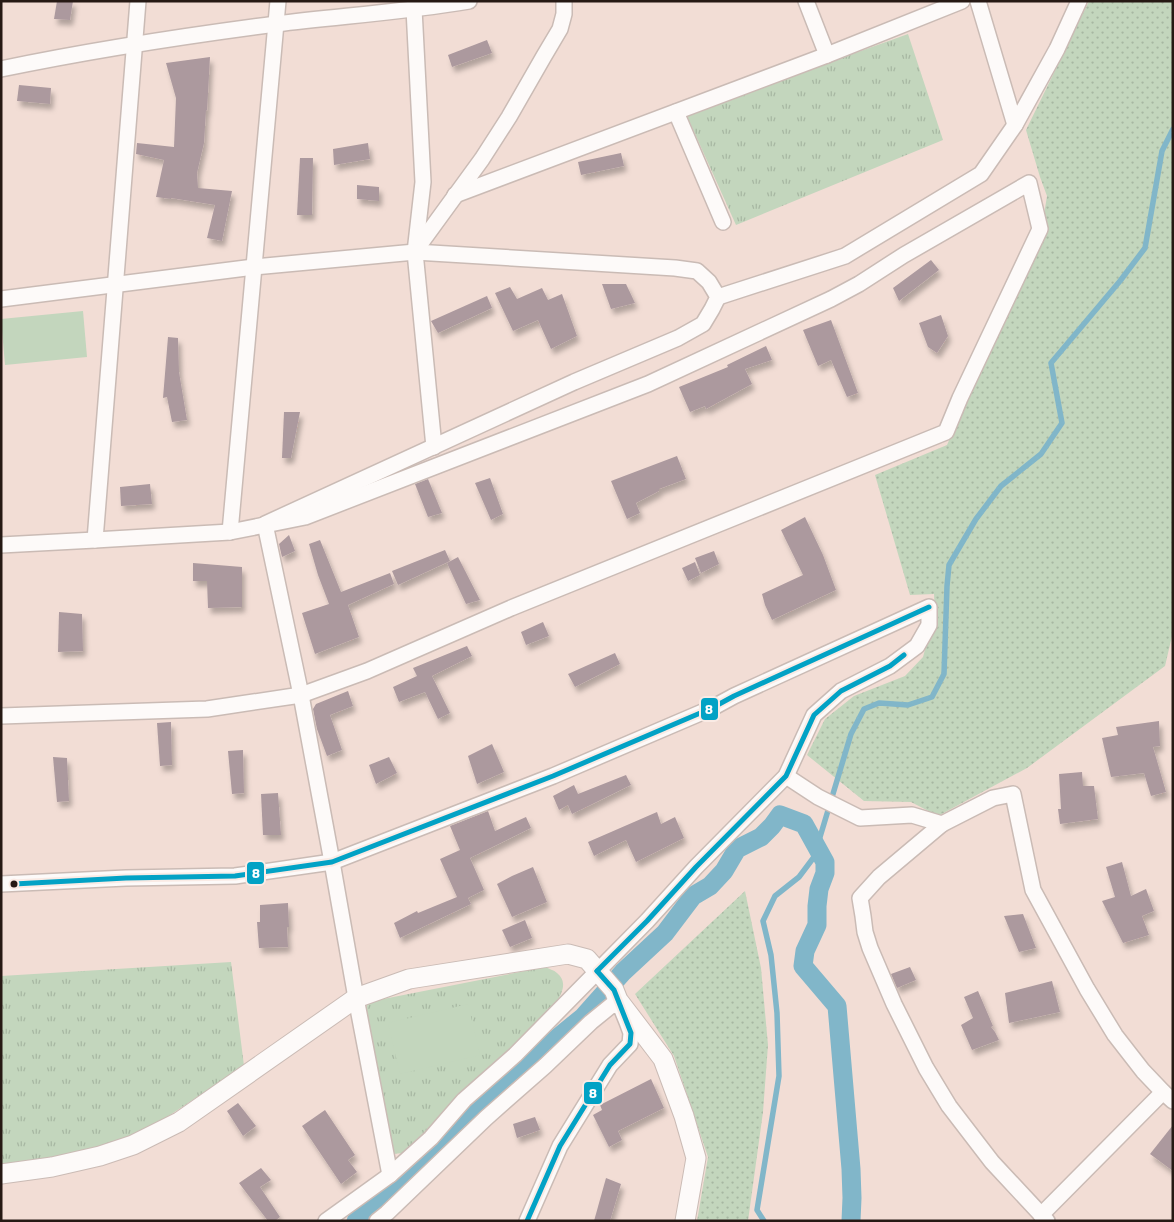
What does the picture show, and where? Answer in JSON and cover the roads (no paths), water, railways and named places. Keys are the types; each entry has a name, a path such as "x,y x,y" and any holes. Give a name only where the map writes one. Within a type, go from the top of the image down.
{"street":[{"path":"95,540 138,1"},
{"path":"230,532 278,1"},
{"path":"1,69 134,44 414,5 469,1"},
{"path":"415,252 500,131 560,29 564,14 564,1"},
{"path":"806,1 827,55"},
{"path":"455,195 827,55 962,1"},
{"path":"978,1 1015,125"},
{"path":"265,524 574,382 678,338 703,324 718,297 846,256 981,174 1015,125 1057,49 1079,1"},
{"path":"414,5 422,182 415,252 434,447"},
{"path":"676,112 723,222"},
{"path":"1,545 230,532 306,517 648,384 838,296 904,255 1029,183 1040,229 960,398 946,432 511,608 367,671 301,695 207,709 1,716"},
{"path":"1,299 254,267 415,252 675,268 697,271 709,282 718,297"},
{"path":"265,524 301,695 390,1175"},
{"path":"6,882 235,876 332,862 562,773 712,708 929,607 929,625 917,646 890,666 841,692 814,715 786,776 696,867 647,921 608,985 592,1022 486,1118 377,1221"},
{"path":"786,776 818,797 860,818 912,814 942,824"},
{"path":"1013,794 1033,890 1087,989 1115,1034 1144,1071 1168,1096 1044,1218 992,1162 949,1106 926,1068 894,1004 870,948 864,932 860,898 879,877 942,824 993,798 1013,794"},
{"path":"1,1174 52,1167 100,1156 133,1145 179,1122 356,998 409,979 568,954 587,959 663,1059 684,1116 696,1158 685,1221"},
{"path":"326,1221 390,1175 431,1138 464,1100 515,1055 608,985"},
{"path":"527,1221 560,1146 610,1065 630,1044 627,1022 608,985"}],"waterway":[{"path":"764,1221 757,1210 779,1076 777,1013 771,955 763,921 775,896 799,877 814,857 851,734 864,709 879,703 908,705 932,697 944,674 949,565 976,519 1001,486 1041,454 1062,423 1051,363 1120,281 1145,248 1162,151 1173,129"},
{"path":"356,1221 422,1168 495,1089 583,1017 623,972 665,933 693,896 710,886 724,871 737,849 761,837 780,815 804,824 825,862 825,873 819,889 817,925 805,951 803,966 837,1006 851,1169 851,1221"}]}
